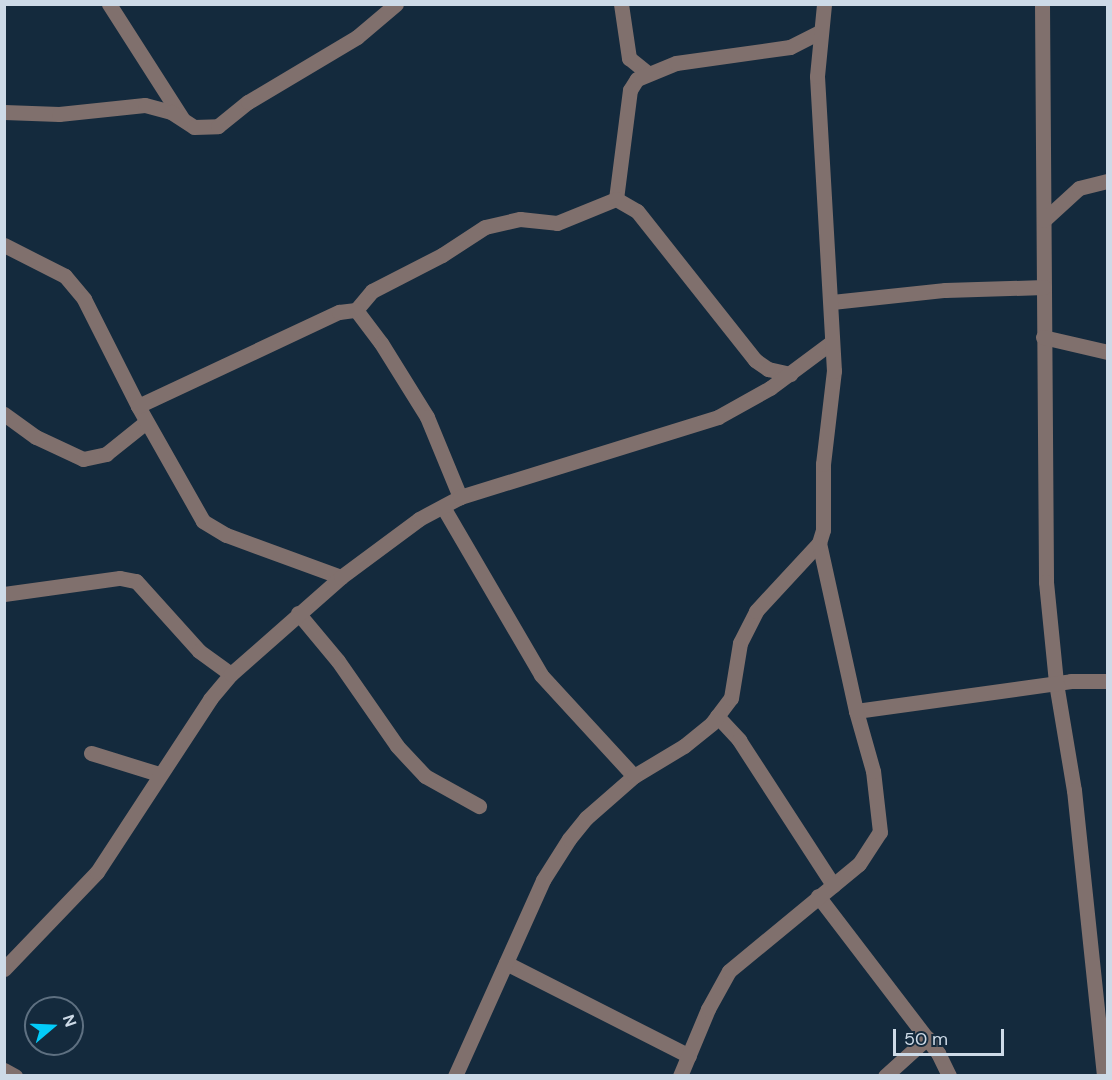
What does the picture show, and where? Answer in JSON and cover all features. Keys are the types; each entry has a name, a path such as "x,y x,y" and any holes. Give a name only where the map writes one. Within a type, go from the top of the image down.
{"street":[{"path":"109,4 184,122"},
{"path":"4,112 59,114 146,105 171,112 194,127 218,126 248,102 357,37 396,4"},
{"path":"621,4 629,58 646,72"},
{"path":"455,1076 543,880 569,839 586,818 634,776 684,746 717,716 730,698 740,643 756,611 819,543 823,530 823,464 832,406 832,302 817,76 824,4"},
{"path":"1042,4 1046,582 1056,683 1074,790 1103,1008 1104,1076"},
{"path":"616,199 630,90 646,72 676,63 790,47 820,32"},
{"path":"1044,220 1079,188 1107,181"},
{"path":"138,406 339,312 356,310 372,291 442,255 485,227 520,219 557,223 616,199"},
{"path":"616,199 637,211 755,360 768,369 790,374"},
{"path":"4,245 58,272 78,291 146,422 198,514 210,527 341,577"},
{"path":"832,302 933,291 1044,287"},
{"path":"356,310 381,343 427,417 460,497"},
{"path":"1043,337 1107,352"},
{"path":"4,969 97,872 159,774 231,674 341,577 419,519 460,497 718,417 745,405 832,342"},
{"path":"5,417 36,437 83,459 106,454 146,422"},
{"path":"443,507 541,675 634,776"},
{"path":"680,1076 708,1009 729,971 869,854 880,832 873,771 856,711 819,543"},
{"path":"4,594 120,578 136,581 199,651 231,674"},
{"path":"298,613 338,661 397,746 425,776 479,806"},
{"path":"856,711 1056,683 1107,681"},
{"path":"717,716 739,740 833,885"},
{"path":"91,753 159,774"},
{"path":"818,896 927,1038 949,1076"},
{"path":"506,963 688,1056"},
{"path":"885,1076 927,1038"},
{"path":"4,1070 15,1076"}]}
